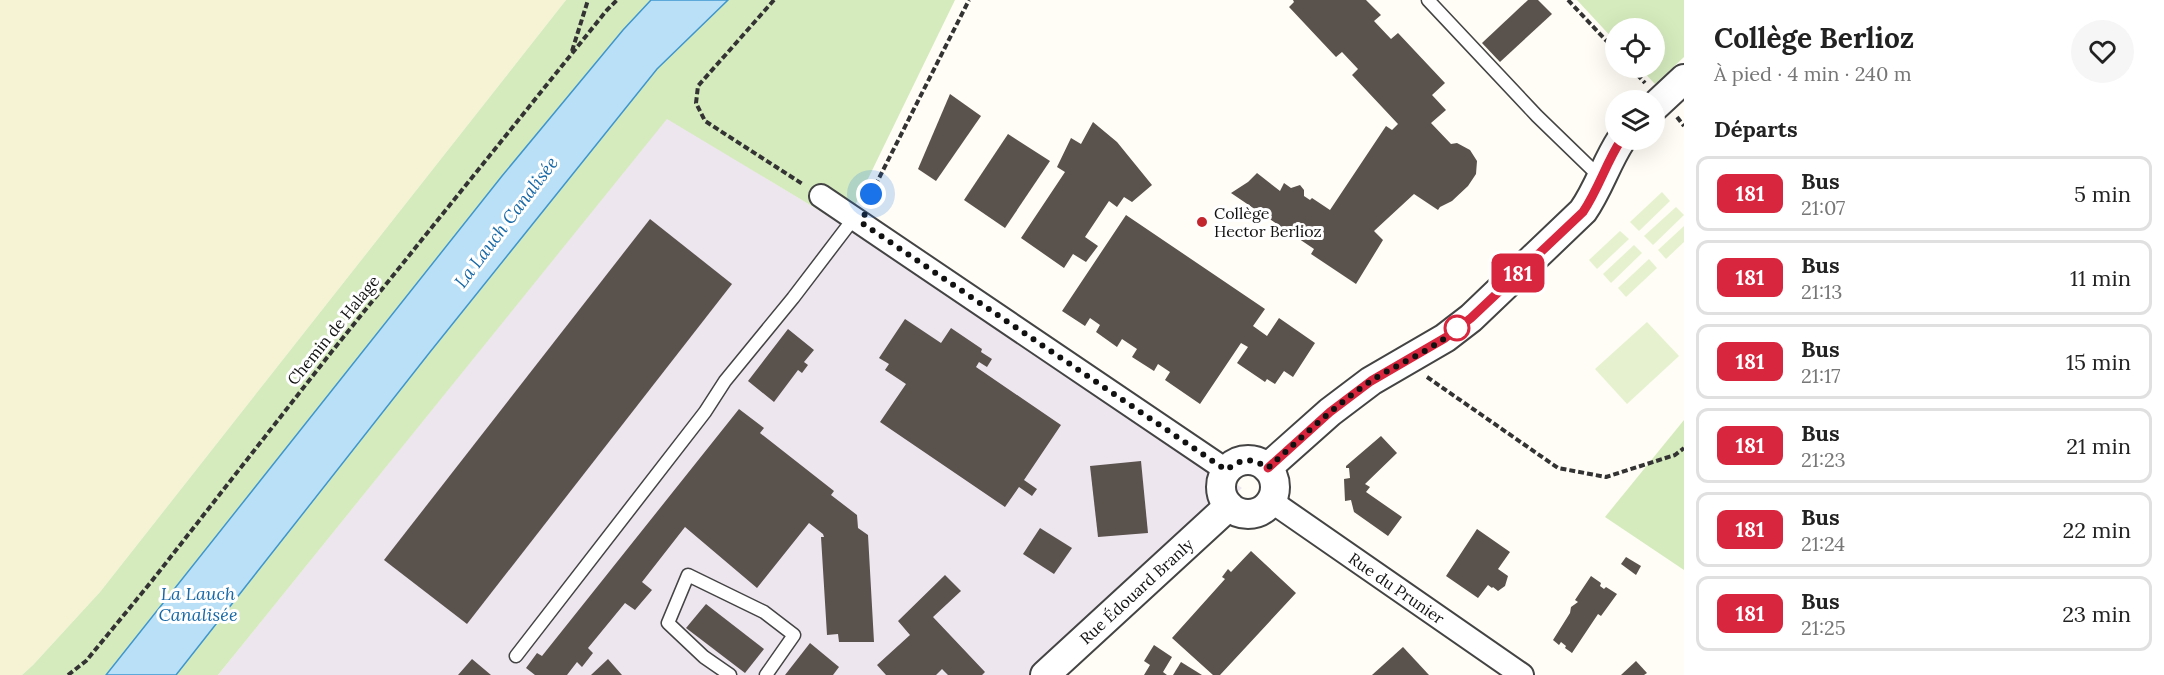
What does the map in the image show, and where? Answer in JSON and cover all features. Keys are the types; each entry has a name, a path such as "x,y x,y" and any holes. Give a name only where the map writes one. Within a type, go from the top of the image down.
{"street":[{"path":"1665,97 1684,79"},
{"path":"1268,468 1330,412 1371,381 1445,338 1471,318 1583,212 1596,193 1615,150"},
{"path":"821,196 1226,470"},
{"path":"1254,460 1268,468 1274,478 1275,490 1271,501 1263,509 1252,514 1239,513 1229,506 1220,489 1221,479 1226,470 1239,461 1254,460"},
{"name":"Rue du Prunier","path":"1271,501 1522,675"},
{"name":"Rue Édouard Branly","path":"1045,675 1229,506"}],"lane":[{"path":"1428,0 1537,116 1602,178"},
{"path":"516,656 705,412 725,381 858,220"},
{"path":"730,675 704,657 668,623 688,575 764,612 794,634 766,675"}],"path":[{"path":"571,54 588,0"},
{"name":"Chemin de Halage","path":"68,675 86,661 151,582 333,350 617,0"},
{"path":"774,0 698,86 696,103 705,121 821,196"},
{"path":"858,220 969,0"},
{"path":"1568,0 1605,39"},
{"path":"1404,361 1558,468 1606,477 1675,455 1684,448"}],"shaded area":[{"path":"0,0 566,0 100,592 22,675 0,675"},
{"path":"667,118 845,226 1242,488 1037,675 218,675"}],"green space":[{"path":"566,0 955,0 845,226 667,119 218,675 22,675 100,592"},
{"path":"1577,0 1684,0 1684,57 1665,75 1665,18 1605,18 1605,30"},
{"path":"1649,78 1661,78 1655,84"},
{"path":"1662,192 1670,201 1639,231 1630,222"},
{"path":"1676,207 1684,215 1653,245 1644,236"},
{"path":"1684,226 1684,242 1666,259 1658,250"},
{"path":"1620,231 1629,239 1597,269 1589,260"},
{"path":"1634,245 1642,253 1611,283 1603,274"},
{"path":"1649,259 1657,268 1626,297 1618,288"},
{"path":"1647,322 1679,356 1627,404 1595,369"},
{"path":"1684,420 1684,570 1605,517"}],"water":[{"name":"La Lauch Canalisée","path":"651,0 728,0 657,69 430,352 176,675 106,675 502,176 623,30"}],"building":[{"path":"1293,0 1366,0 1381,15 1374,21 1391,39 1398,33 1445,83 1432,95 1446,110 1431,123 1451,144 1457,143 1470,150 1477,161 1476,174 1468,186 1452,201 1438,210 1414,194 1374,231 1383,240 1356,284 1311,254 1314,249 1231,193 1257,173 1280,191 1284,183 1291,188 1300,185 1304,190 1304,196 1310,200 1312,198 1330,210 1386,126 1392,130 1398,124 1352,75 1358,69 1342,52 1336,57 1289,7 1294,2"},
{"path":"1528,0 1538,0 1552,14 1500,62 1482,43"},
{"path":"950,94 981,116 936,181 918,169"},
{"path":"1093,122 1117,142 1152,185 1132,202 1124,197 1117,207 1109,201 1085,237 1098,246 1086,262 1073,254 1064,268 1021,238 1065,172 1057,167 1071,138 1081,144"},
{"path":"1008,134 1050,161 1005,228 964,200"},
{"path":"1126,215 1265,309 1253,326 1267,336 1279,318 1315,343 1293,377 1284,371 1275,384 1267,379 1265,382 1237,363 1248,347 1241,343 1200,404 1165,380 1170,372 1158,364 1154,371 1132,357 1137,349 1122,339 1117,347 1096,332 1100,325 1090,318 1085,326 1062,311"},
{"path":"650,219 732,284 467,624 384,560"},
{"path":"905,319 941,343 951,328 982,349 981,352 992,359 987,367 979,362 976,367 1061,425 1024,480 1037,489 1032,496 1019,487 1005,507 880,422 906,384 885,370 889,364 879,358"},
{"path":"788,329 814,350 804,362 808,365 802,373 798,370 774,402 748,381"},
{"path":"739,409 764,428 760,433 834,491 831,495 857,515 858,528 868,535 874,642 839,642 838,634 827,635 821,537 824,537 809,523 757,588 685,527 642,582 652,590 635,610 625,603 588,648 593,653 582,667 577,662 567,675 535,675 526,668 537,653 542,656"},
{"path":"1381,436 1397,453 1365,484 1370,487 1366,492 1402,517 1388,536 1354,512 1351,500 1345,501 1344,479 1350,478 1349,468 1346,466"},
{"path":"1141,461 1148,533 1098,537 1090,466"},
{"path":"1040,528 1072,548 1054,574 1023,554"},
{"path":"1477,529 1510,552 1498,569 1508,576 1505,586 1498,591 1488,585 1478,598 1446,576"},
{"path":"1251,551 1296,593 1220,675 1213,675 1172,638 1225,579 1222,577 1228,569 1231,572"},
{"path":"1626,557 1641,566 1636,575 1621,564"},
{"path":"945,575 961,591 933,617 985,672 982,675 948,675 942,669 936,675 886,675 877,665 910,635 898,621"},
{"path":"1591,576 1601,583 1600,586 1604,589 1606,587 1617,594 1601,616 1598,614 1572,653 1561,642 1559,645 1553,640 1570,613 1571,607 1578,602 1575,600"},
{"path":"706,604 764,649 745,673 686,628"},
{"path":"810,643 839,667 833,675 785,675"},
{"path":"1154,645 1172,657 1163,672 1167,675 1144,675 1150,665 1144,661"},
{"path":"1403,647 1429,675 1372,675"},
{"path":"472,659 491,675 458,675"},
{"path":"608,659 622,675 591,675"},
{"path":"1636,661 1647,673 1621,675"},
{"path":"1181,662 1202,675 1173,675"}],"bus line":[{"name":"181","path":"1268,468 1330,412 1371,381 1445,338 1471,318 1583,212 1596,193 1615,150"}],"place":[{"name":"Collège Hector Berlioz","path":"1202,222"}],"route":[{"path":"871,194 862,223 1226,470 1239,461 1254,460 1268,468 1330,412 1371,381 1445,338 1457,328"}]}
